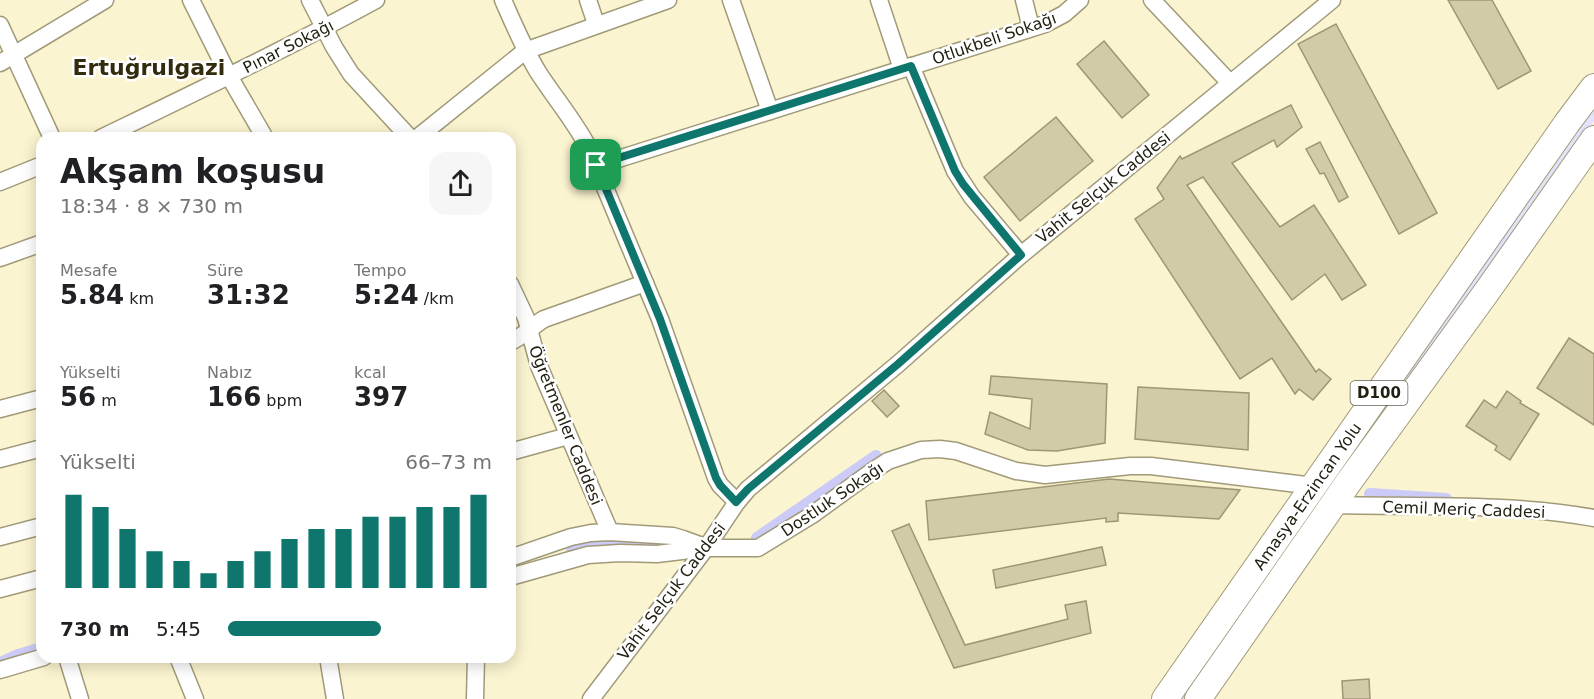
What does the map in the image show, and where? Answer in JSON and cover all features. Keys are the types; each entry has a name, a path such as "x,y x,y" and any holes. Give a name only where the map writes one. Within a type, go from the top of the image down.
{"highway":[{"name":"Amasya-Erzincan Yolu","path":"1165,699 1594,87"},
{"name":"Amasya-Erzincan Yolu","path":"1198,699 1333,504 1594,139"}],"street":[{"path":"7,58 105,0"},
{"path":"191,0 229,76 262,132"},
{"path":"310,0 351,74 404,132"},
{"name":"Pınar Sokağı","path":"113,132 229,76 376,0"},
{"path":"502,0 525,51 581,134 596,165 673,355 716,478 736,502"},
{"path":"588,0 596,24"},
{"path":"424,132 525,51 596,24 638,4 668,0"},
{"path":"731,0 770,111"},
{"path":"879,0 906,68 955,171 1021,255"},
{"path":"1024,0 1031,28"},
{"name":"Otlukbeli Sokağı","path":"596,165 1055,20 1080,0"},
{"path":"1152,0 1230,83"},
{"name":"Vahit Selçuk Caddesi","path":"596,697 736,502 748,489 898,364 1021,255 1332,0"},
{"path":"0,25 7,58 49,132"},
{"path":"0,182 36,167"},
{"path":"0,258 36,245"},
{"path":"516,339 535,324 556,314 645,283"},
{"name":"Öğretmenler Caddesi","path":"516,297 526,318 539,366 610,532"},
{"path":"0,409 36,400"},
{"path":"516,450 568,436"},
{"path":"0,459 36,450"},
{"name":"Dostluk Sokağı","path":"516,575 588,555 657,554 705,548 758,548 812,515 888,461 921,450 956,451 1032,474 1045,475 1151,466 1314,486"},
{"name":"Cemil Meriç Caddesi","path":"1333,504 1519,509 1594,518"},
{"path":"0,537 36,528"},
{"name":"Dostluk Sokağı","path":"516,556 571,537 610,532 673,536 705,548"},
{"path":"0,589 36,580"},
{"path":"0,670 36,659"},
{"path":"69,663 80,699"},
{"path":"180,663 195,699"},
{"path":"329,663 335,699"},
{"path":"476,663 476,699"}],"shaded area":[{"path":"1594,109 1594,121 1188,699 1179,699"}],"building":[{"path":"1448,0 1492,0 1531,71 1498,89"},
{"path":"1336,24 1437,213 1399,234 1298,44"},
{"path":"1104,41 1149,95 1122,118 1077,64"},
{"path":"1291,105 1302,127 1277,147 1274,140 1232,163 1280,227 1314,205 1366,285 1342,300 1325,274 1292,300 1203,177 1187,185 1316,372 1319,369 1331,379 1313,400 1299,389 1295,394 1272,358 1240,379 1135,219 1164,199 1157,188 1180,156 1182,159"},
{"path":"1056,117 1093,161 1020,221 984,177"},
{"path":"1320,142 1348,197 1339,202 1324,173 1320,174 1306,149"},
{"path":"1569,338 1594,354 1594,425 1537,388"},
{"path":"991,376 1107,384 1105,443 1057,451 1028,450 985,434 990,412 1030,429 1032,399 989,394"},
{"path":"1138,387 1249,393 1248,450 1135,439"},
{"path":"884,390 899,406 887,417 872,401"},
{"path":"1507,391 1521,401 1520,403 1539,414 1510,460 1495,450 1497,446 1466,426 1484,400 1496,408"},
{"path":"1109,479 1240,490 1219,519 1118,513 1118,521 1106,522 1106,518 929,540 926,501"},
{"path":"909,524 965,645 1068,619 1065,605 1086,601 1091,633 954,668 892,531"},
{"path":"1102,547 1106,565 996,588 993,570"},
{"path":"1369,679 1370,699 1343,699 1342,681"}],"waterway":[{"path":"757,538 876,456"},
{"path":"1370,494 1446,499"},
{"path":"572,551 590,546 664,545"},
{"path":"0,663 36,650"}],"district":[{"name":"Ertuğrulgazi","path":"149,67"}],"route":[{"path":"911,66 955,171 972,197 1021,255 898,364 748,489 736,502 716,478 660,319 596,165 911,66"}]}
